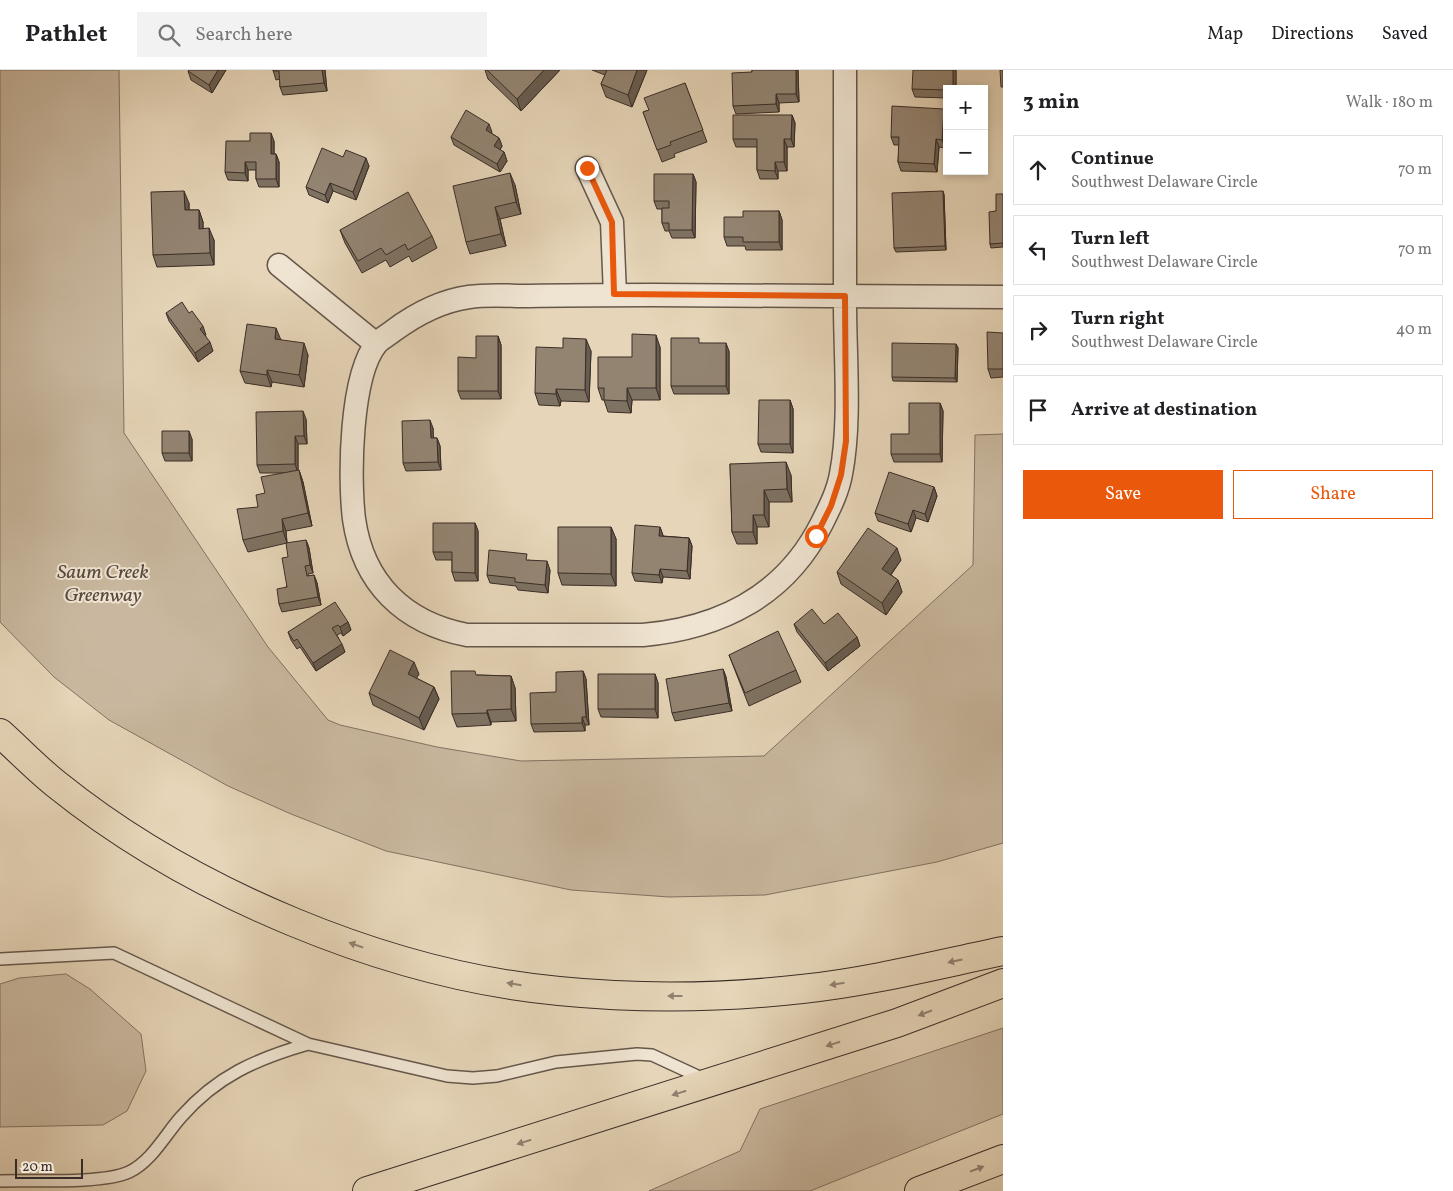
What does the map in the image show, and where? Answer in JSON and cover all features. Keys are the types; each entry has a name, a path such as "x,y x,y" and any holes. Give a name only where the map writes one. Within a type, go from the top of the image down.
{"highway":[{"path":"0,733 56,784 141,844 255,906 322,933 398,959 467,976 557,991 632,996 722,995 802,989 867,979 1003,951"},
{"path":"367,1191 897,1023 1003,983"},
{"path":"919,1191 1003,1159"}],"street":[{"path":"845,70 845,296 846,441 841,475 831,506 816,536 800,560 780,581 757,599 731,613 697,626 643,635 466,635 445,631 407,612 390,597 377,581 365,559 356,536 353,509 354,408 360,378 376,344 410,318 440,303 471,296 614,294 845,296 1003,297"},
{"path":"587,168 612,222 614,294"},
{"path":"279,265 376,344"}],"lane":[{"path":"0,959 114,953 308,1044 447,1076 473,1078 497,1076 556,1062 638,1054 652,1055 712,1082"},
{"path":"0,1181 108,1178 127,1173 140,1166 182,1115 230,1074 270,1055 308,1044"}],"green space":[{"name":"Saum Creek Greenway","path":"0,70 119,70 124,433 268,647 328,720 340,725 437,747 521,761 764,756 973,565 975,435 1003,434 1003,843 937,862 765,895 669,897 571,890 386,851 291,814 228,786 109,720 54,677 0,622"},
{"path":"66,974 90,989 141,1034 146,1071 127,1111 103,1125 0,1127 0,984 19,978"},
{"path":"1003,1028 1003,1114 810,1191 649,1191 740,1151 760,1109"}],"building":[{"path":"189,70 218,70 209,85"},
{"path":"273,70 322,70 324,83 280,87 279,71"},
{"path":"487,70 544,70 517,99"},
{"path":"607,70 637,70 628,95 601,84"},
{"path":"752,70 796,70 796,94 776,94 776,104 733,106 732,73 752,72"},
{"path":"913,70 953,70 953,85 943,85 943,90 912,89"},
{"path":"1000,70 1003,70 1003,87 1001,87"},
{"path":"685,83 703,130 670,142 671,145 657,150 643,112 649,110 644,98"},
{"path":"892,106 943,109 942,140 936,139 934,164 898,162 899,137 891,137"},
{"path":"466,110 489,124 486,130 499,138 494,146 504,152 497,164 451,137"},
{"path":"733,115 792,115 791,139 784,139 784,162 775,162 775,171 757,170 757,139 733,139"},
{"path":"250,133 271,133 271,154 276,154 276,179 256,179 256,162 245,162 245,173 225,172 226,141 250,141"},
{"path":"322,148 343,157 346,150 366,158 353,192 330,183 325,195 306,187"},
{"path":"510,173 516,202 495,207 501,234 466,242 453,186"},
{"path":"654,174 693,174 692,230 669,230 669,223 662,223 662,208 669,208 669,201 654,201"},
{"path":"184,191 185,210 199,210 199,229 209,228 210,253 153,255 151,192"},
{"path":"943,191 945,246 894,248 892,193"},
{"path":"408,192 432,236 408,250 405,244 386,255 381,248 358,261 340,230"},
{"path":"996,194 1003,194 1003,243 990,244 989,212 996,211"},
{"path":"743,211 779,211 779,242 743,242 743,237 724,237 724,217 743,217"},
{"path":"182,302 189,313 192,311 203,326 200,329 210,342 195,353 166,313"},
{"path":"247,324 276,328 275,339 304,343 299,375 267,370 267,375 240,371"},
{"path":"987,332 1003,333 1003,369 988,369"},
{"path":"632,334 656,335 656,388 627,388 627,401 604,400 604,388 598,388 598,357 632,357"},
{"path":"476,336 498,336 498,391 458,391 458,357 476,358"},
{"path":"563,338 586,339 585,390 556,389 556,394 535,393 536,347 563,348"},
{"path":"671,338 699,338 699,343 726,343 726,386 671,386"},
{"path":"892,343 956,344 955,378 892,377"},
{"path":"759,400 790,400 790,444 758,444"},
{"path":"909,403 940,403 940,454 891,454 891,434 909,434"},
{"path":"303,411 304,436 295,436 295,464 257,465 256,412"},
{"path":"430,420 431,438 437,438 438,462 403,463 402,421"},
{"path":"162,431 189,431 189,453 162,453"},
{"path":"786,462 787,489 764,490 764,515 753,515 753,532 732,532 730,464"},
{"path":"299,470 308,513 282,519 283,531 243,540 237,509 258,507 256,495 265,493 261,477"},
{"path":"889,472 934,487 925,514 913,510 908,524 875,513"},
{"path":"433,523 475,523 475,573 452,572 452,552 433,552"},
{"path":"635,525 660,527 659,536 689,538 687,571 660,569 659,575 632,573"},
{"path":"558,527 611,527 611,574 558,573"},
{"path":"868,528 897,548 882,569 898,580 882,603 837,572"},
{"path":"306,540 310,565 305,566 307,576 314,575 318,597 279,604 277,589 287,587 282,558 288,557 286,543"},
{"path":"489,550 527,554 526,560 547,561 545,585 515,582 515,578 487,575"},
{"path":"335,602 348,622 340,627 338,625 332,628 342,644 313,663 297,639 294,641 288,632"},
{"path":"812,609 824,624 838,613 857,637 825,663 794,624"},
{"path":"778,631 796,670 745,693 729,655"},
{"path":"390,650 414,662 408,674 434,687 419,718 369,693"},
{"path":"723,669 729,703 672,713 666,679"},
{"path":"451,671 475,671 476,675 511,676 511,709 487,710 487,713 452,714"},
{"path":"583,671 586,717 582,717 582,723 531,724 530,693 556,692 556,672"},
{"path":"598,674 655,674 655,709 598,709"}],"route":[{"path":"587,168 612,222 614,294 845,296 846,441 841,475 831,506 816,536"}]}
